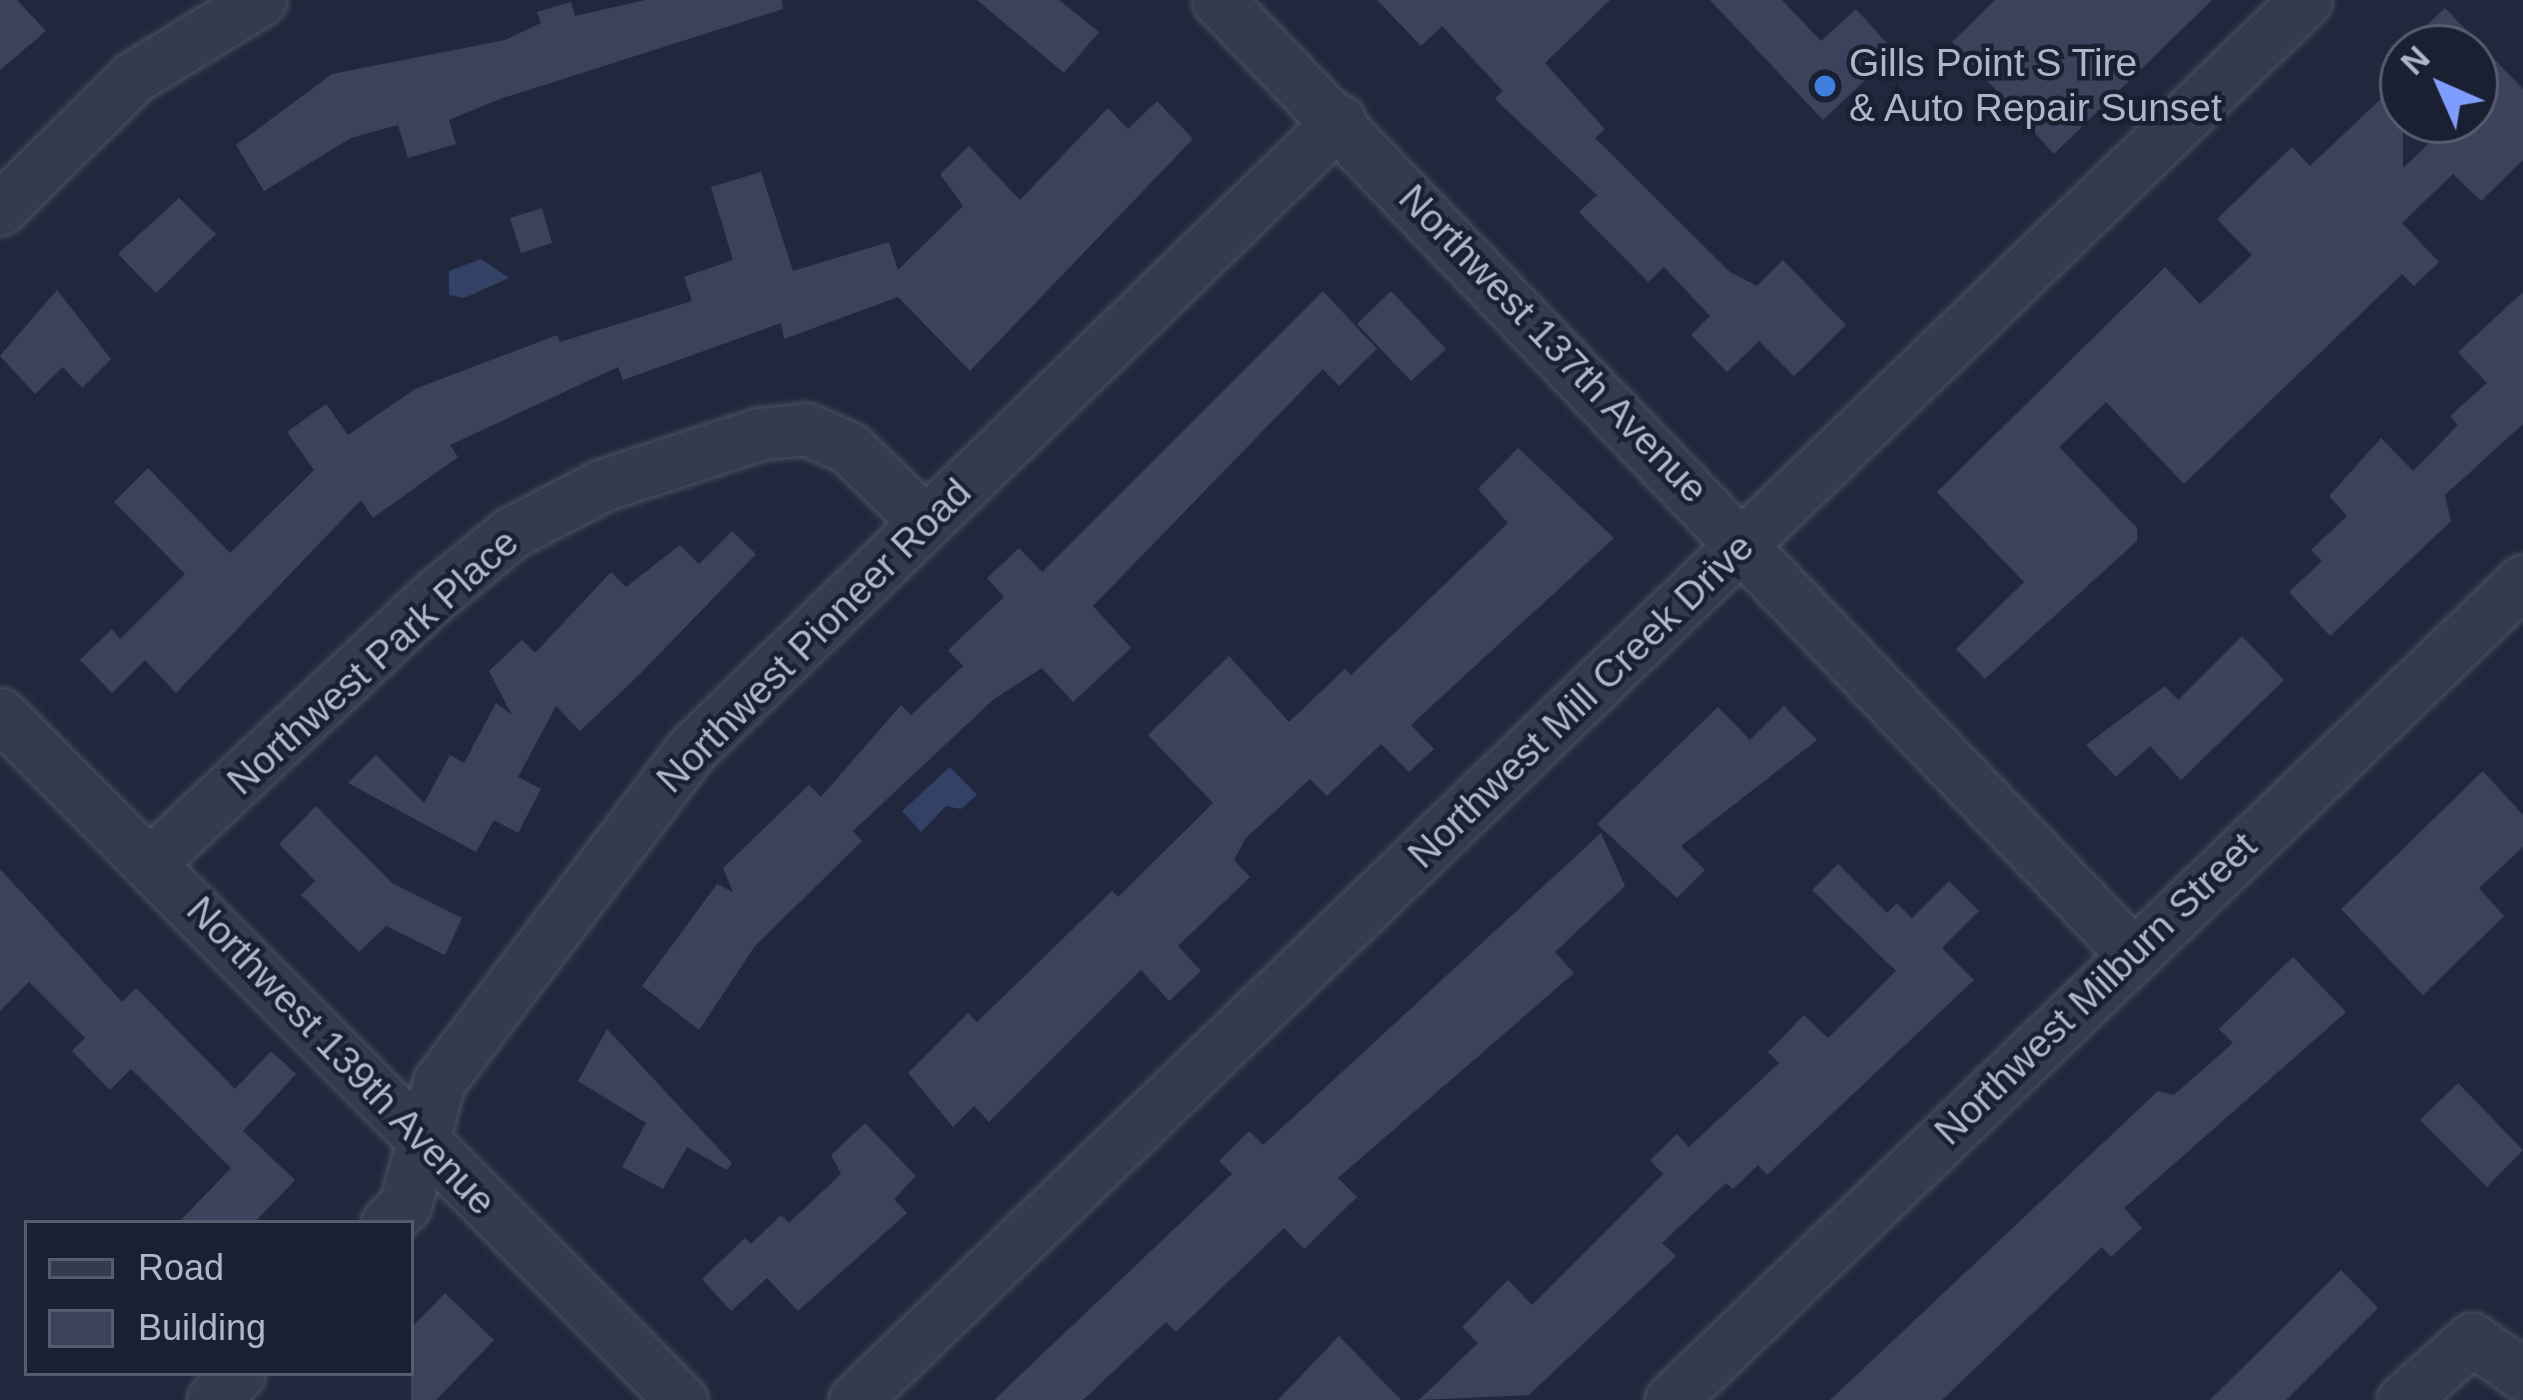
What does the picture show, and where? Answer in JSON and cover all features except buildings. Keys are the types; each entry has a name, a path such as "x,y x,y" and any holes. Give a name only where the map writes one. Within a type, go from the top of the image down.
{"street":[{"path":"0,209 134,77 260,0"},
{"name":"Northwest 137th Avenue","path":"1218,0 1340,120 2132,953"},
{"name":"Northwest Mill Creek Drive","path":"855,1400 2306,0"},
{"name":"Northwest Pioneer Road","path":"390,1220 405,1205 440,1082 512,993 586,878 691,750 1340,120"},
{"name":"Northwest Park Place","path":"152,862 432,598 511,533 603,485 759,434 806,429 849,448 926,524"},
{"name":"Northwest Milburn Street","path":"1671,1400 2523,580"},
{"name":"Northwest 139th Avenue","path":"0,713 682,1400"},
{"path":"2403,1400 2472,1339 2523,1375"},
{"path":"213,1400 236,1376"}],"water":[{"path":"481,259 509,278 464,298 449,295 449,271"},
{"path":"950,767 977,795 961,809 946,806 921,832 902,811"}],"place":[{"name":"Gills Point S Tire & Auto Repair Sunset","path":"1825,86"}]}
